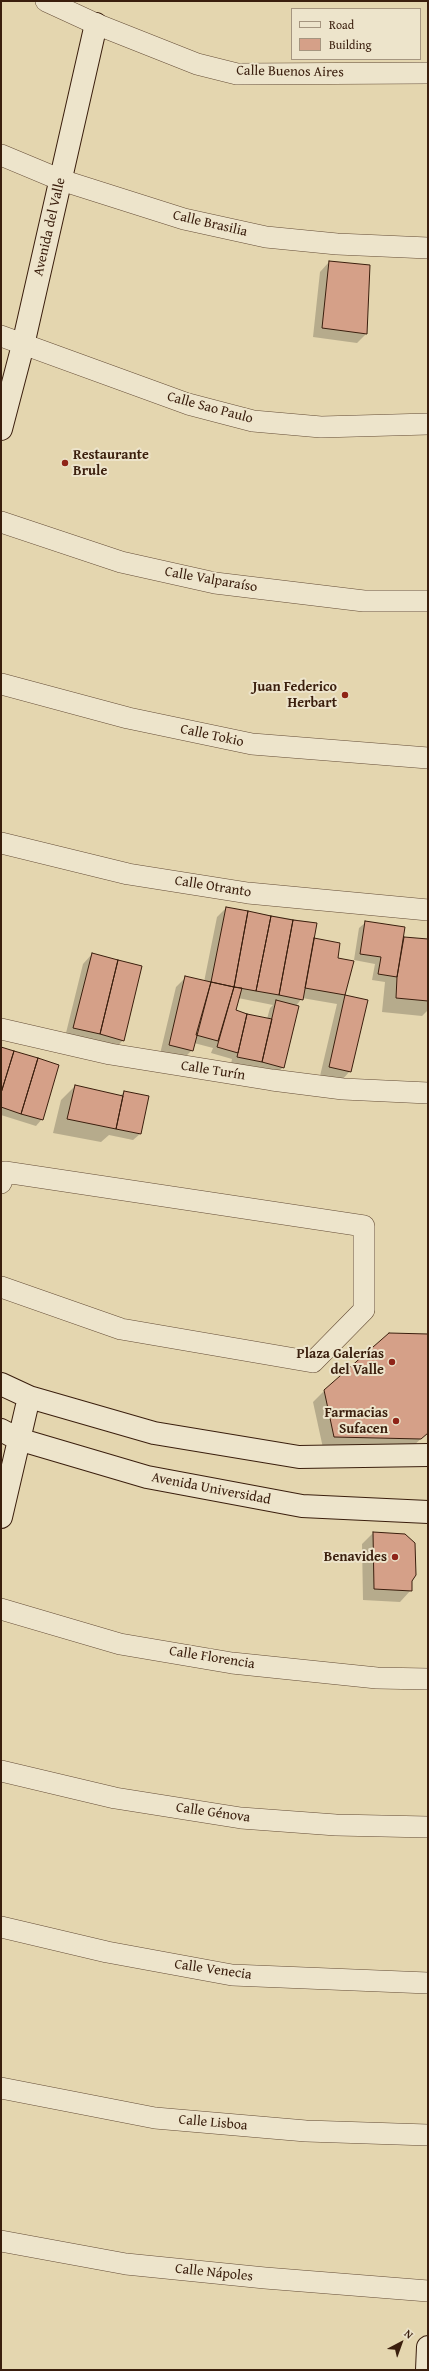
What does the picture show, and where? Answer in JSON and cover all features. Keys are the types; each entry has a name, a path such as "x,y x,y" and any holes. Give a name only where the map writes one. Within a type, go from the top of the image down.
{"main road":[{"name":"Avenida del Valle","path":"1,429 23,345 96,24"},
{"path":"1,1384 29,1397 154,1433 299,1457 428,1455"},
{"path":"1,1516 9,1435 29,1397"},
{"name":"Avenida Universidad","path":"9,1435 148,1477 302,1506 428,1512"},
{"path":"427,2370 428,2347"}],"street":[{"name":"Calle Buenos Aires","path":"46,1 96,24 197,64 238,74 428,73"},
{"name":"Calle Brasilia","path":"1,155 61,180 184,219 266,237 337,244 428,248"},
{"name":"Calle Sao Paulo","path":"1,336 188,404 253,421 321,427 428,424"},
{"name":"Calle Valparaíso","path":"1,522 121,562 215,583 364,601 428,601"},
{"name":"Calle Tokio","path":"1,684 128,718 252,744 428,758"},
{"name":"Calle Otranto","path":"1,843 128,874 233,890 330,902 428,910"},
{"name":"Calle Turín","path":"1,1029 110,1054 256,1078 343,1089 428,1093"},
{"path":"1,1183 6,1172 364,1226 364,1310 313,1362 121,1329 1,1287"},
{"name":"Calle Florencia","path":"1,1609 120,1644 232,1663 377,1678 428,1680"},
{"name":"Calle Génova","path":"1,1771 115,1798 241,1818 336,1824 428,1827"},
{"name":"Calle Venecia","path":"1,1927 107,1952 232,1976 428,1983"},
{"name":"Calle Lisboa","path":"1,2088 156,2118 306,2131 428,2135"},
{"name":"Calle Nápoles","path":"1,2241 126,2264 428,2291"}],"building":[{"path":"329,261 370,265 367,334 322,328"},
{"path":"226,907 248,911 234,987 211,982"},
{"path":"248,911 271,916 256,991 234,987"},
{"path":"271,916 293,920 279,995 256,991"},
{"path":"293,920 317,923 303,1000 279,995"},
{"path":"365,921 405,927 397,977 378,974 381,957 360,954"},
{"path":"404,937 428,939 428,1001 396,998 397,977"},
{"path":"314,938 340,943 338,958 354,961 345,995 305,988"},
{"path":"92,953 118,960 100,1034 73,1028"},
{"path":"118,960 142,966 124,1041 100,1034"},
{"path":"185,976 211,982 193,1051 169,1045"},
{"path":"211,982 234,987 218,1041 196,1035"},
{"path":"234,987 242,988 236,1010 247,1014 238,1053 217,1047"},
{"path":"345,995 368,1000 351,1072 329,1067"},
{"path":"276,1000 299,1006 284,1068 262,1062"},
{"path":"247,1014 272,1019 262,1062 237,1057"},
{"path":"1,1047 14,1051 1,1093"},
{"path":"14,1051 38,1058 21,1114 1,1107 1,1093"},
{"path":"38,1058 59,1065 43,1120 21,1114"},
{"path":"75,1085 123,1096 116,1129 67,1119"},
{"path":"124,1091 149,1096 141,1134 116,1129"},
{"name":"Plaza Galerías del Valle","path":"389,1333 428,1334 428,1433 421,1439 334,1437 324,1390"},
{"path":"373,1532 405,1534 415,1543 416,1575 412,1581 412,1591 374,1589"}],"place":[{"name":"Restaurante Brule","path":"65,463"},
{"name":"Juan Federico Herbart","path":"345,695"},
{"name":"Plaza Galerías del Valle","path":"392,1362"},
{"name":"Farmacias Sufacen","path":"396,1421"},
{"name":"Benavides","path":"395,1557"}]}
